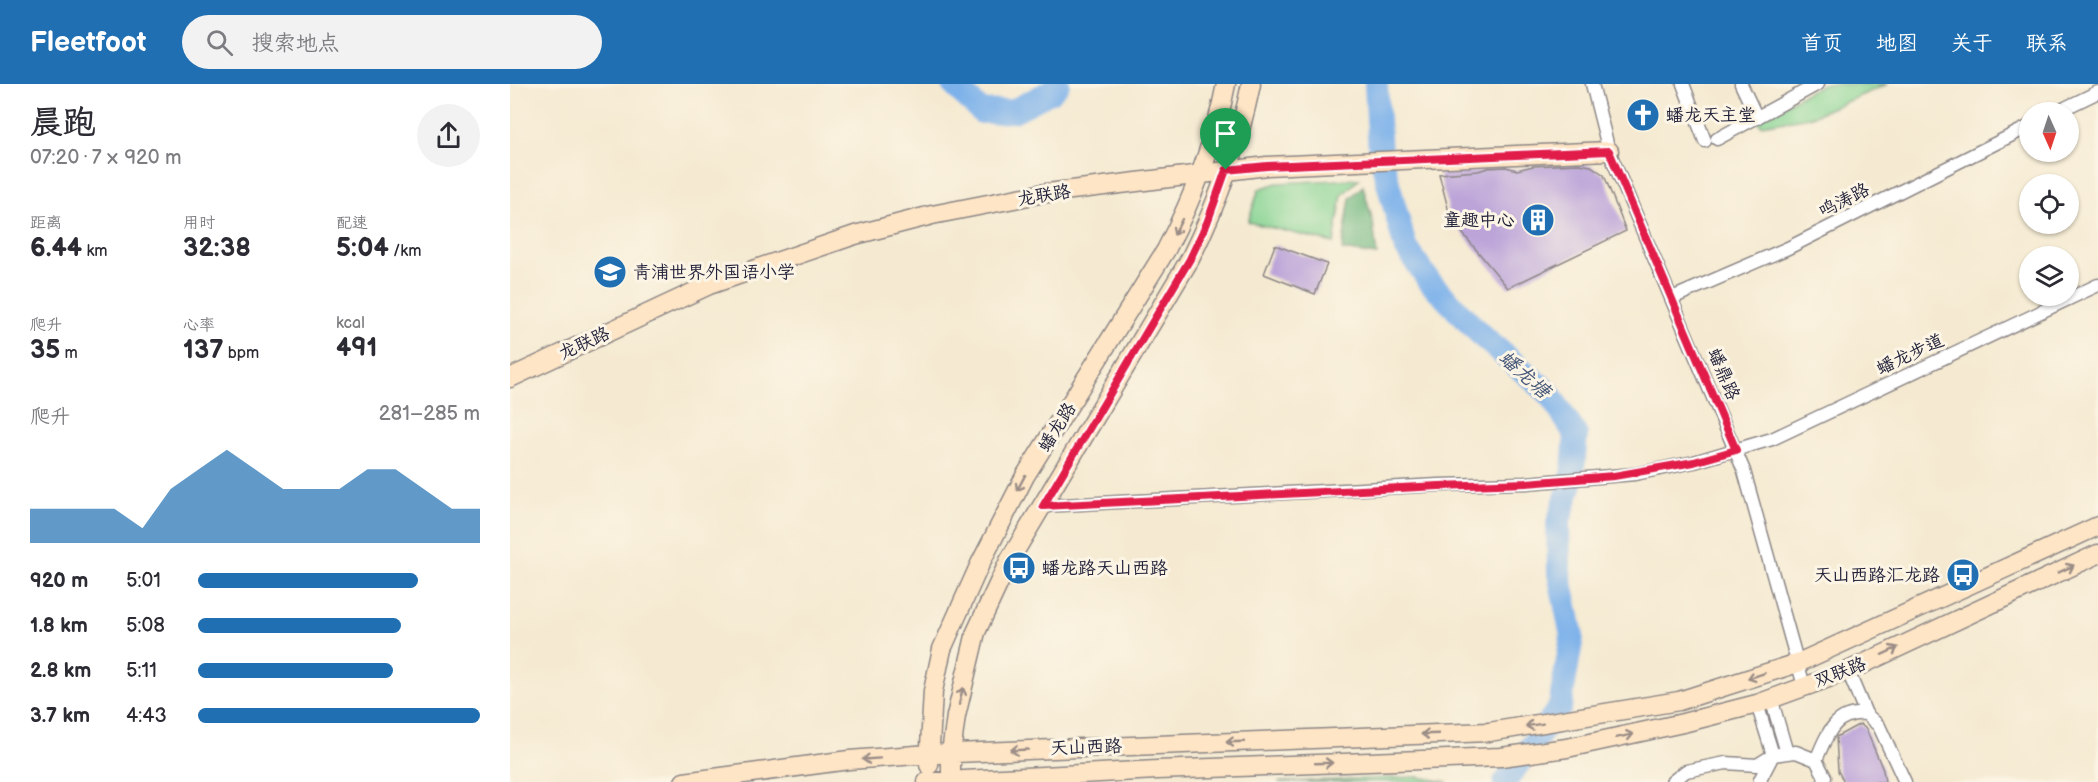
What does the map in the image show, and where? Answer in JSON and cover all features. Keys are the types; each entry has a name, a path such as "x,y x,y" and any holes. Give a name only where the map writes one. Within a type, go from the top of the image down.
{"main road":[{"name":"蟠龙路","path":"928,782 933,691 942,649 980,564 1024,476 1166,250 1201,174 1226,84"},
{"name":"蟠龙路","path":"951,781 951,753 956,716 976,632 1010,561 1190,259 1207,223 1226,170 1251,84"},
{"name":"龙联路","path":"510,378 709,285 855,235 932,215 1039,194 1267,166 1609,151"},
{"name":"天山西路","path":"684,782 849,760 929,754 1489,732 1679,701 1798,663 2098,526"},
{"name":"双联路","path":"1568,748 1683,723 1764,701 1848,671 2098,554"},
{"name":"天山西路","path":"928,782 1501,757 1568,748"}],"street":[{"name":"蟠鼎路","path":"1592,84 1609,151 1744,471 1804,686"},
{"path":"1683,84 1711,140 1818,84"},
{"path":"1741,84 1756,118"},
{"path":"2078,102 2098,92"},
{"name":"鸣涛路","path":"1672,298 1788,248 2019,132"},
{"name":"蟠龙步道","path":"1043,506 1526,483 1614,476 1674,466 1772,439 2098,285"},
{"path":"1848,671 1866,714 1880,726 1905,782"},
{"path":"1764,701 1787,753"},
{"path":"1761,782 1773,754 1764,701"},
{"path":"1816,760 1836,722 1852,713 1866,714"},
{"path":"1672,782 1686,771 1726,763 1757,765 1773,754 1796,752 1816,760 1825,777 1824,782"}],"green space":[{"path":"1822,84 1888,84 1810,117 1761,125 1757,120"},
{"path":"1359,179 1342,195 1334,243 1248,222 1259,189 1277,183"},
{"path":"1363,186 1373,222 1377,255 1342,250 1350,198"},
{"path":"1418,777 1448,782 1278,782"}],"building":[{"name":"童趣中心","path":"1579,164 1591,166 1604,175 1626,231 1508,288 1459,229 1449,212 1439,174 1488,168 1506,167 1517,170 1533,166"},
{"path":"1275,245 1327,264 1315,294 1264,274"},
{"path":"1860,724 1866,729 1883,770 1885,782 1844,782 1838,771 1836,737"}],"waterway":[{"name":"蟠龙塘","path":"953,84 982,112 1013,111 1050,92 1058,84"},
{"name":"蟠龙塘","path":"1376,84 1380,153 1405,246 1429,281 1483,337 1548,392 1576,435 1572,480 1558,523 1559,573 1572,636 1560,707 1505,782"}],"place":[{"name":"蟠龙天主堂","path":"1643,115"},
{"name":"童趣中心","path":"1538,220"},
{"name":"青浦世界外国语小学","path":"610,272"},
{"name":"蟠龙路天山西路","path":"1019,568"},
{"name":"天山西路汇龙路","path":"1963,575"}],"route":[{"path":"1609,151 1736,450 1694,462 1614,476 1526,483 1043,506 1190,259 1207,223 1226,170 1267,166 1609,151"}]}
